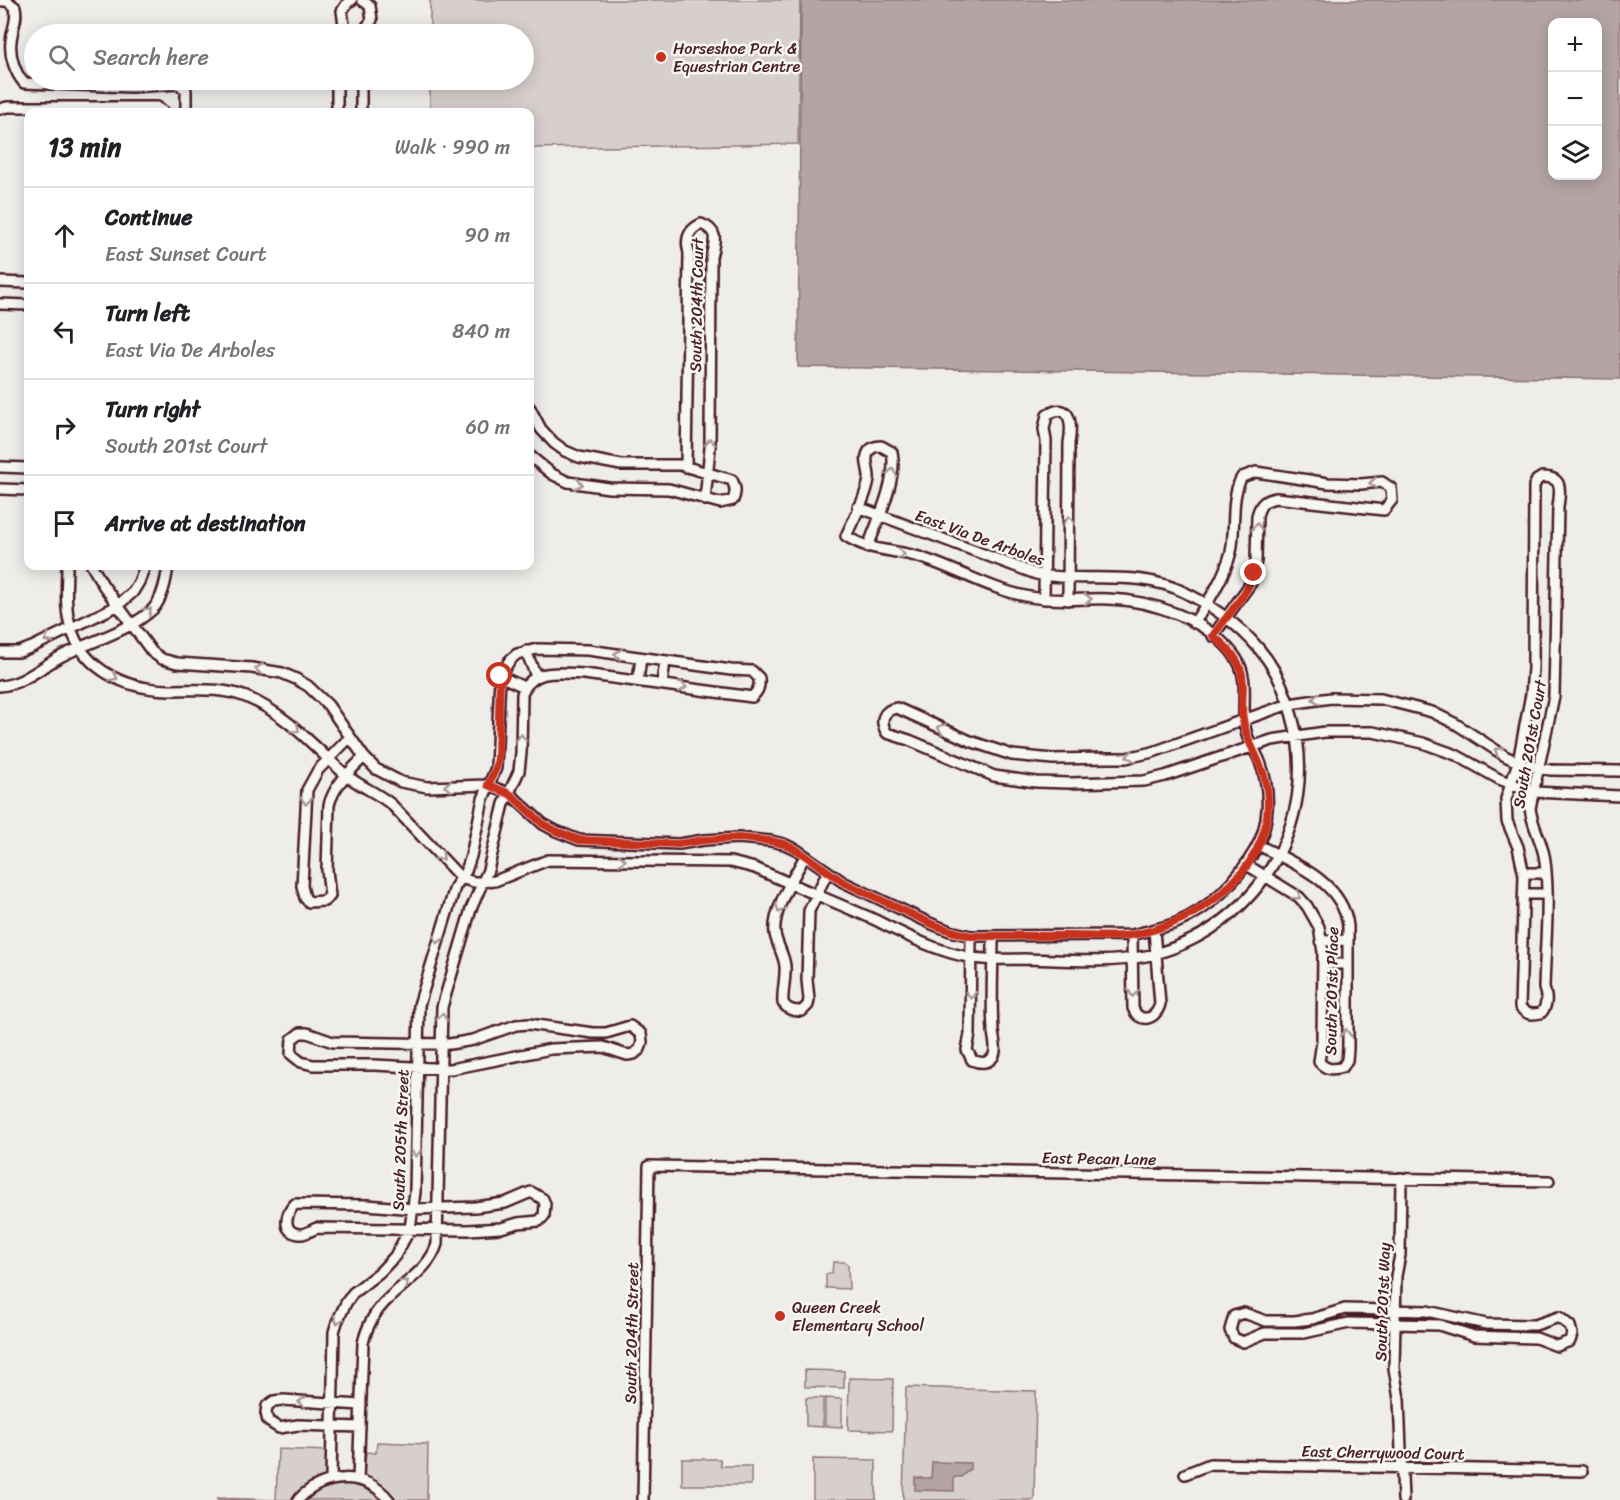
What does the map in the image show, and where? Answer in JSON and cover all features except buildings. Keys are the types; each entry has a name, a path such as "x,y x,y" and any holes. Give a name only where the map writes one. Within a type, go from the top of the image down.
{"street":[{"path":"344,24 342,11 344,6 352,0"},
{"path":"362,0 370,6 372,20 369,24"},
{"path":"0,1 7,1 15,7 17,14 10,43 15,72 24,83"},
{"path":"186,90 186,108"},
{"path":"337,90 337,108"},
{"path":"361,90 361,108"},
{"path":"0,109 7,107 157,108"},
{"name":"South 204th Court","path":"686,467 689,253 687,240 688,233 700,224 709,227 715,239 711,256 710,448 705,500"},
{"path":"0,282 24,283"},
{"path":"0,304 24,305"},
{"path":"1044,599 1046,441 1044,422 1047,415 1052,412 1061,412 1070,418 1072,424 1069,443 1068,600"},
{"path":"534,416 541,429 565,452 621,465 686,467 732,480 735,494 733,500 727,503 705,500 669,489 609,488 568,482 552,474 534,459"},
{"path":"94,570 117,606 152,652 162,659 191,665 268,670 296,679 308,686 328,705 364,757 388,776 415,786 488,785 510,794 543,824 579,840 678,844 713,839 748,839 784,844 827,873 932,924 971,936 1132,935 1154,930 1191,915 1208,904 1247,865 1258,845 1266,819 1268,805 1264,774 1244,720 1244,687 1241,668 1228,649 1213,636 1173,612 1138,602 1106,599 1044,599 998,589 919,557 868,547 846,536 869,478 866,459 868,452 874,447 881,446 892,452 894,460 889,488 868,547"},
{"path":"0,466 24,468"},
{"path":"1194,623 1218,584 1230,552 1237,491 1242,477 1256,472 1328,483 1382,482 1391,488 1392,500 1384,510 1276,498 1265,501 1258,509 1256,561 1251,583 1213,636"},
{"name":"South 201st Court","path":"1542,477 1549,477 1560,485 1556,678 1540,769 1530,807 1531,817 1542,846 1546,873 1544,988 1547,998 1546,1007 1541,1013 1532,1015 1520,1007 1524,873 1522,860 1510,832 1506,798 1518,762 1533,669 1534,486 1542,477"},
{"path":"0,489 24,490"},
{"name":"East Via De Arboles","path":"483,883 495,881 548,860 731,862 755,868 937,948 972,958 993,959 1119,960 1157,953 1197,938 1230,917 1251,896 1278,855 1288,832 1297,803 1300,765 1298,735 1289,704 1268,661 1244,633 1226,617 1183,591 1139,579 1044,576 1019,569 858,507"},
{"path":"67,570 67,614 73,631 81,648 103,671 131,685 145,689 219,691 247,698 288,722 346,775 392,805 461,878 483,883"},
{"path":"0,652 19,652 73,631 94,616 117,606 133,592 140,582 144,570"},
{"path":"0,686 33,676 58,658 131,624 154,608 159,601 167,570"},
{"path":"358,1480 363,1343 377,1311 430,1259 437,1245 442,1007 471,909 488,870 504,804 510,794 520,763 524,687 536,676 544,673 584,674 752,697 757,693 759,678 752,671 588,650 526,651 510,660 500,676 524,687"},
{"path":"526,651 536,676"},
{"path":"638,681 641,658"},
{"path":"662,684 665,661"},
{"name":"South 205th Street","path":"331,1479 333,1343 337,1322 353,1293 380,1272 395,1256 410,1229 414,1209 417,1043 421,995 455,887 466,872 483,799 496,768 500,676"},
{"path":"1620,771 1540,769 1518,762 1432,712 1381,699 1357,697 1314,699 1289,704 1138,756 1109,759 1032,758 992,749 897,708 890,709 882,720 887,733 893,736 909,740 994,776 1036,782 1144,780 1165,776 1252,746 1298,735 1353,731 1388,734 1423,743 1456,755 1510,784 1534,792 1620,796"},
{"path":"350,737 328,758 311,782 306,798 302,886 305,898 309,902 324,901 330,896 327,870 329,805 336,788 364,757"},
{"name":"South 201st Place","path":"1247,865 1299,897 1308,906 1319,927 1323,964 1322,1041 1319,1062 1330,1069 1343,1067 1347,1060 1347,915 1331,888 1258,845"},
{"path":"805,856 776,917 775,934 785,964 783,1003 787,1009 802,1011 810,999 807,980 809,911 827,873"},
{"path":"1524,873 1546,873"},
{"path":"1524,894 1546,894"},
{"path":"1132,935 1134,958 1132,1008 1134,1013 1140,1017 1153,1017 1158,1013 1160,1004 1154,930"},
{"path":"971,936 970,1034 967,1050 972,1060 983,1062 990,1060 994,1055 995,1047 993,936"},
{"path":"1322,940 1347,940"},
{"path":"1323,964 1347,964"},
{"path":"529,1024 593,1033 606,1033 630,1026 641,1034 642,1042 640,1049 634,1054 627,1055 603,1047 551,1049 441,1070 374,1065 313,1065 295,1059 291,1054 292,1039 300,1033 333,1042 441,1043 461,1043 516,1025 529,1024"},
{"name":"East Pecan Lane","path":"649,1166 1549,1181"},
{"name":"South 204th Street","path":"643,1500 649,1166"},
{"name":"South 201st Way","path":"1401,1178 1400,1255 1396,1276 1394,1368 1399,1399 1403,1500"},
{"path":"531,1192 543,1199 545,1210 544,1216 539,1221 518,1223 501,1228 438,1230 317,1228 299,1234 292,1232 286,1218 289,1210 295,1204 367,1204 414,1209 439,1207 489,1206 505,1203 531,1192"},
{"path":"1345,1309 1441,1313 1478,1323 1519,1325 1535,1325 1559,1317 1570,1326 1572,1334 1570,1341 1557,1346 1536,1338 1474,1335 1439,1325 1349,1323 1304,1333 1266,1333 1244,1342 1234,1338 1230,1330 1234,1316 1244,1313 1266,1321 1312,1319 1345,1309"},
{"path":"1439,1325 1441,1313"},
{"path":"1312,1319 1317,1331"},
{"path":"1519,1325 1519,1338"},
{"path":"360,1427 298,1425 279,1428 268,1421 266,1413 267,1406 274,1401 283,1400 361,1405"},
{"name":"East Cherrywood Court","path":"1185,1474 1210,1464 1582,1471"},
{"path":"298,1500 317,1484 338,1478 358,1480 378,1489 389,1500"}],"shaded area":[{"name":"Horseshoe Park & Equestrian Centre","path":"430,0 800,0 798,144 534,148 534,108 430,108 430,90 534,90 534,24 430,24"},
{"path":"801,0 1620,0 1620,379 798,367"},
{"path":"833,1262 844,1262 848,1265 849,1289 826,1288 826,1274 832,1273"},
{"path":"805,1370 844,1371 844,1388 805,1387"},
{"path":"849,1378 893,1379 892,1431 848,1430"},
{"path":"906,1387 1036,1391 1034,1500 903,1500"},
{"path":"806,1398 823,1398 823,1427 806,1426"},
{"path":"825,1398 842,1399 842,1427 825,1426"},
{"path":"377,1442 428,1444 427,1500 276,1500 278,1449 328,1451 327,1474 364,1475 366,1452 376,1453"},
{"path":"682,1459 720,1459 721,1466 751,1466 751,1485 682,1485"},
{"path":"813,1459 876,1460 876,1500 813,1500"},
{"path":"932,1462 970,1463 970,1469 961,1477 954,1477 954,1491 915,1490 915,1478 931,1478"},
{"path":"217,1498 276,1500 217,1500"}],"place":[{"name":"Horseshoe Park & Equestrian Centre","path":"661,57"},
{"name":"Queen Creek Elementary School","path":"780,1316"}],"route":[{"path":"500,676 498,758 488,785 510,794 543,824 568,837 590,841 678,844 739,838 771,841 797,850 843,882 951,931 971,936 1132,935 1176,922 1208,904 1247,865 1262,834 1268,805 1267,788 1260,761 1248,738 1244,720 1244,678 1236,658 1213,636 1251,583 1254,573"}]}
